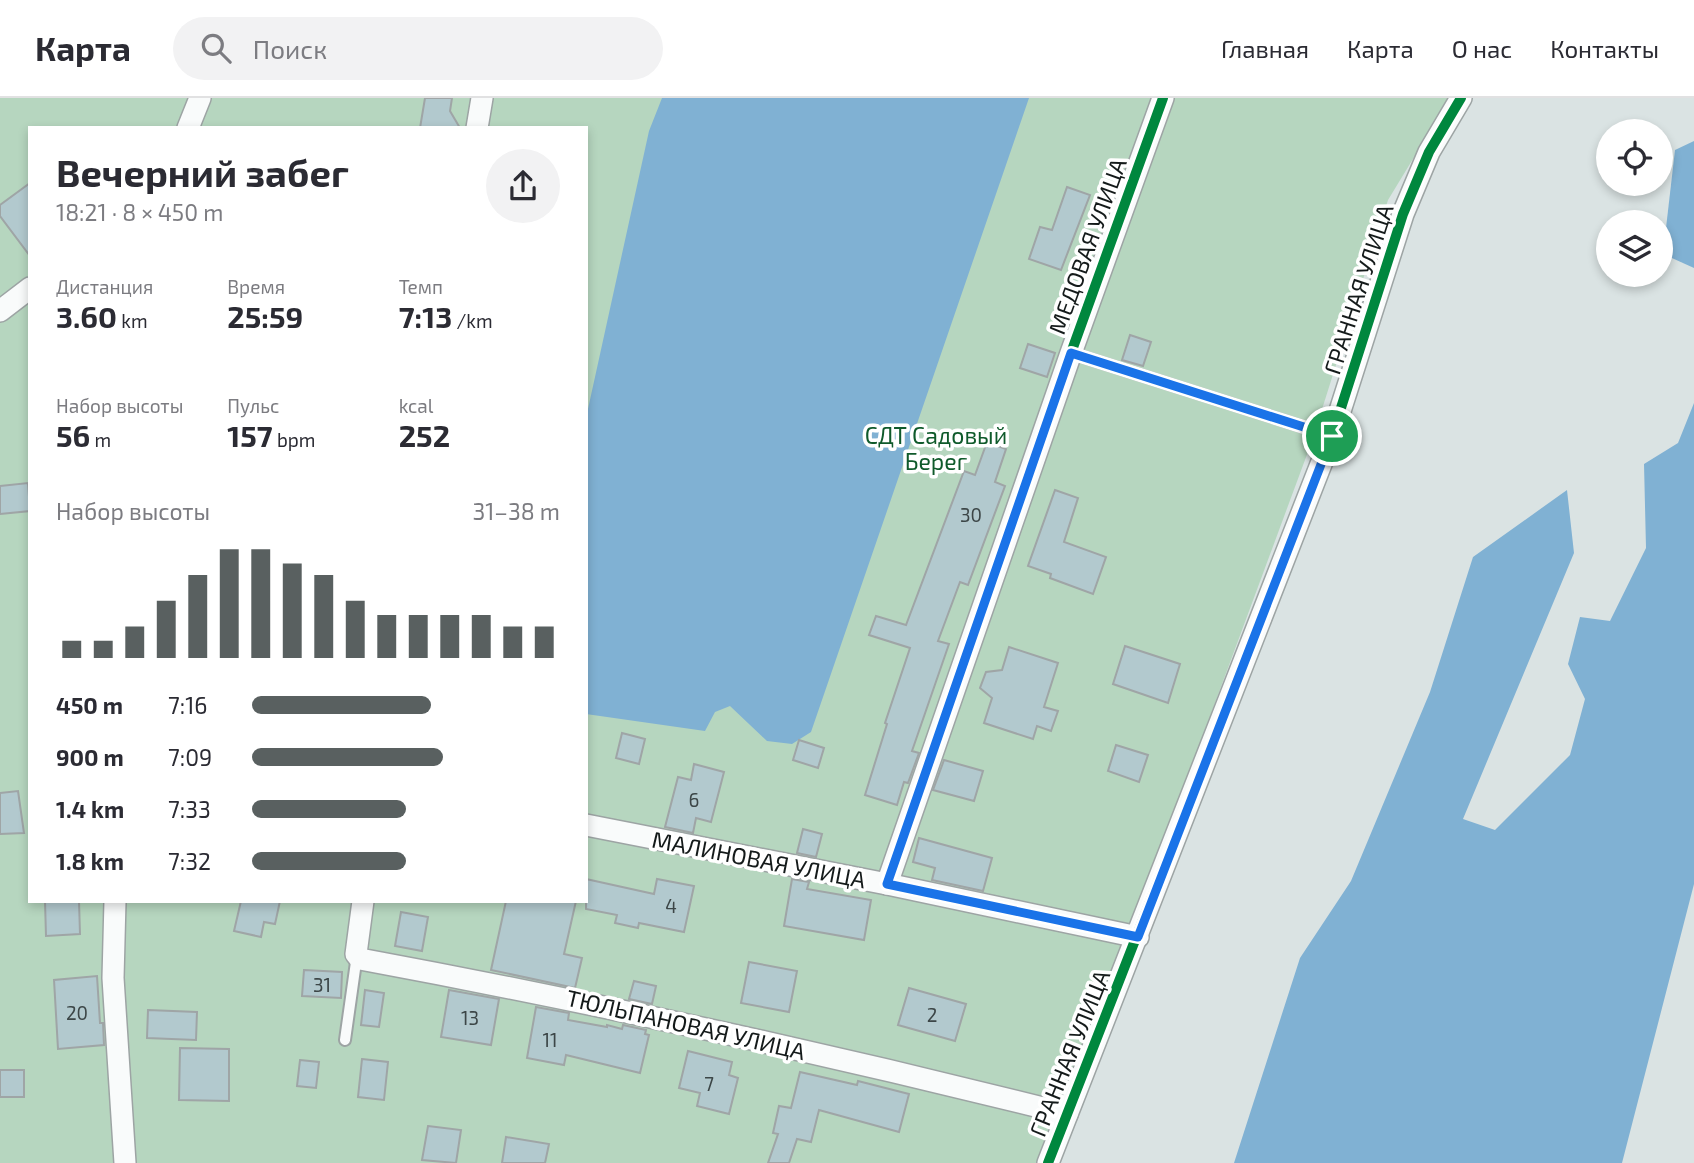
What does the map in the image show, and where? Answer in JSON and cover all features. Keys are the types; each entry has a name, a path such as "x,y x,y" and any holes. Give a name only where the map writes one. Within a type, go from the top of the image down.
{"street":[{"path":"189,126 200,98"},
{"path":"477,126 482,98"},
{"name":"МЕДОВАЯ УЛИЦА","path":"887,884 1071,353 1163,98"},
{"name":"ГРАННАЯ УЛИЦА","path":"1048,1163 1332,436 1403,214 1429,152 1461,98"},
{"path":"0,311 28,290"},
{"name":"МАЛИНОВАЯ УЛИЦА","path":"588,825 1138,937"},
{"path":"115,903 113,978 125,1163"},
{"path":"357,955 363,903"},
{"name":"ТЮЛЬПАНОВАЯ УЛИЦА","path":"357,955 360,959 558,996 836,1058 1067,1114"}],"lane":[{"path":"1071,353 1332,436"},
{"path":"345,1040 357,955"}],"green space":[{"name":"СДТ Садовый Берег","path":"0,98 1450,98 1388,200 1312,441 1135,919 1039,1163 0,1163"}],"water":[{"path":"662,98 1029,98 811,732 792,744 767,741 730,706 715,712 705,731 588,714 588,409 649,131"},
{"path":"1694,141 1694,268 1673,259 1673,210 1668,210 1670,196 1673,196 1675,150"},
{"path":"1694,403 1694,884 1622,1163 1234,1163 1300,958 1351,881 1430,692 1473,557 1567,490 1574,553 1463,819 1495,830 1570,755 1585,699 1568,664 1580,617 1610,621 1646,548 1644,464 1678,443"}],"building":[{"path":"425,98 452,98 450,111 459,126 420,126"},
{"path":"28,184 28,253 0,216 0,205"},
{"path":"1067,187 1090,195 1061,270 1029,259 1040,227 1052,230"},
{"path":"1130,335 1151,342 1143,366 1122,360"},
{"path":"1028,344 1055,353 1047,377 1020,368"},
{"path":"987,442 1006,449 995,482 1005,486 968,585 960,582 938,641 949,644 912,751 919,753 908,783 904,782 897,805 865,795 910,648 869,635 876,616 906,625 964,471 975,475"},
{"path":"28,483 28,511 0,514 0,486"},
{"path":"1055,490 1078,498 1064,542 1106,557 1093,594 1050,578 1051,574 1028,566"},
{"path":"1125,646 1180,664 1168,703 1113,684"},
{"path":"1009,647 1058,663 1044,707 1058,711 1051,731 1037,726 1033,739 984,723 992,698 980,688 986,672 1002,670"},
{"path":"622,733 645,739 639,764 616,758"},
{"path":"799,740 824,748 818,768 793,760"},
{"path":"1116,745 1148,755 1139,782 1108,771"},
{"path":"944,760 983,771 974,801 933,790"},
{"path":"694,764 724,772 711,822 696,818 693,833 665,827 678,777 691,780"},
{"path":"18,791 24,833 0,834 0,793"},
{"path":"803,829 822,834 816,857 797,853"},
{"path":"919,838 992,858 983,891 932,880 935,868 913,862"},
{"path":"588,879 654,894 657,879 694,886 684,932 639,923 638,928 615,923 617,915 586,909"},
{"path":"792,879 809,882 807,889 871,900 864,940 784,926"},
{"path":"45,903 79,903 80,934 46,936"},
{"path":"241,903 280,903 275,924 264,922 261,937 234,931"},
{"path":"506,903 576,903 564,954 582,958 575,988 491,970"},
{"path":"401,912 428,917 422,951 395,946"},
{"path":"749,962 797,971 789,1012 741,1003"},
{"path":"304,970 342,972 341,998 302,996"},
{"path":"97,976 104,1045 58,1049 54,980"},
{"path":"634,981 656,986 652,1004 629,999"},
{"path":"909,988 966,1004 955,1041 898,1025"},
{"path":"365,990 384,993 379,1027 361,1025"},
{"path":"449,990 499,999 491,1045 441,1037"},
{"path":"536,1007 569,1013 568,1020 646,1030 645,1034 649,1035 640,1073 566,1055 564,1065 527,1058"},
{"path":"148,1010 197,1012 196,1040 147,1038"},
{"path":"180,1048 229,1049 229,1101 179,1100"},
{"path":"688,1051 732,1062 729,1075 738,1078 729,1114 697,1106 700,1093 679,1088"},
{"path":"362,1059 388,1062 384,1100 358,1097"},
{"path":"300,1060 319,1062 316,1088 297,1086"},
{"path":"0,1070 24,1070 24,1097 0,1097"},
{"path":"800,1072 857,1085 858,1081 909,1094 899,1132 819,1110 811,1142 797,1139 789,1163 768,1163 778,1134 773,1133 779,1106 791,1108"},
{"path":"428,1126 461,1130 456,1163 422,1160"},
{"path":"506,1137 549,1144 545,1163 502,1163"}],"cycle path":[{"path":"887,884 1071,353 1163,98"},
{"path":"1048,1163 1332,436 1403,214 1429,152 1461,98"}],"route":[{"path":"1071,353 1332,436 1138,937 887,884 1071,353"}]}
